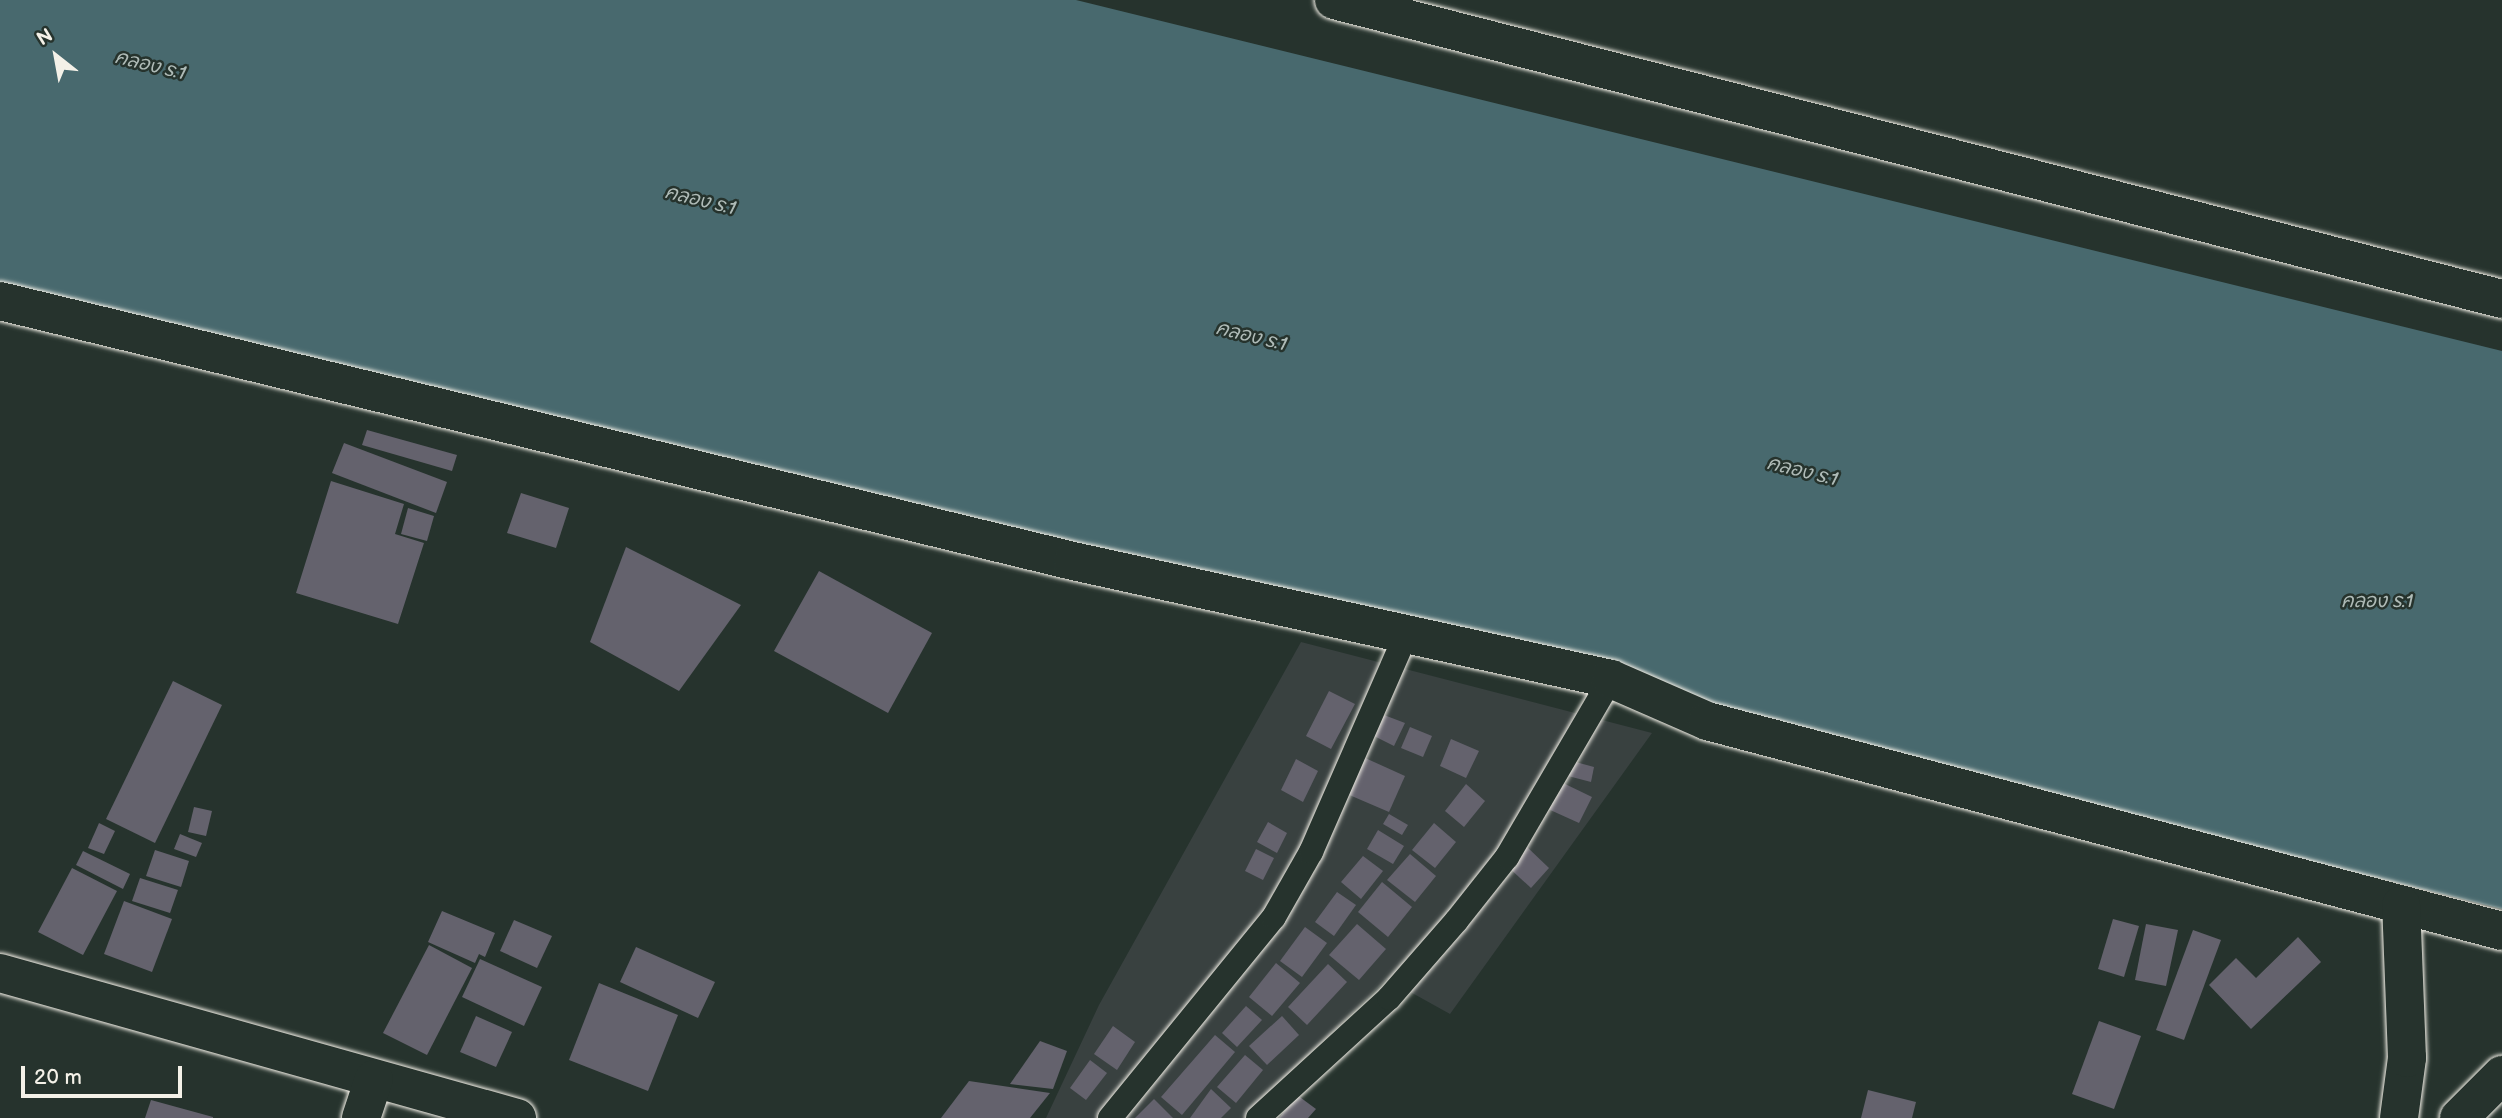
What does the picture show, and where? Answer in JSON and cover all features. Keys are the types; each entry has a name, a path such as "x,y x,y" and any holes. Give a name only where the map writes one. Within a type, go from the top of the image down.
{"street":[{"path":"1334,0 2502,299"},
{"path":"0,301 1406,635 1611,679 1707,721 2502,931"},
{"path":"2399,1118 2407,1058 2401,905"},
{"path":"1,976 517,1118"},
{"path":"2459,1118 2502,1074"},
{"path":"361,1118 374,1079"}],"lane":[{"path":"1110,1118 1274,916 1311,852 1406,635"},
{"path":"1258,1118 1389,998 1457,920 1507,857 1611,679"}],"shaded area":[{"path":"1301,642 1652,733 1450,1014 1387,979 1244,1118 1046,1118 1099,1005"}],"water":[{"name":"คลอง ร.1","path":"0,0 1076,0 2502,351 2502,909 0,287"}],"building":[{"path":"367,430 457,455 452,471 362,445"},
{"path":"344,443 447,482 436,513 332,473"},
{"path":"331,481 404,504 395,534 424,543 398,624 296,593"},
{"path":"521,493 569,508 556,548 507,533"},
{"path":"408,508 434,516 427,541 401,534"},
{"path":"626,547 741,605 679,691 590,642"},
{"path":"819,571 932,633 888,713 774,651"},
{"path":"173,681 222,705 155,843 106,819"},
{"path":"1329,691 1355,704 1331,749 1306,736"},
{"path":"1384,715 1405,723 1394,746 1374,736"},
{"path":"1410,727 1432,736 1423,757 1401,748"},
{"path":"1451,739 1479,751 1466,778 1440,766"},
{"path":"1363,757 1405,776 1389,812 1347,794"},
{"path":"1296,759 1318,771 1303,802 1281,790"},
{"path":"1572,761 1594,767 1591,782 1568,776"},
{"path":"1561,782 1592,797 1579,823 1548,809"},
{"path":"1466,784 1485,801 1464,827 1445,811"},
{"path":"194,807 212,811 206,836 188,832"},
{"path":"1389,814 1408,825 1402,835 1383,824"},
{"path":"1268,822 1287,833 1277,853 1257,842"},
{"path":"99,823 115,831 104,854 88,848"},
{"path":"1434,823 1456,842 1435,868 1412,850"},
{"path":"1378,830 1404,846 1393,864 1367,849"},
{"path":"180,834 202,843 196,857 174,849"},
{"path":"1526,846 1549,868 1531,888 1507,866"},
{"path":"1256,849 1274,858 1263,880 1245,871"},
{"path":"155,850 189,861 181,887 146,876"},
{"path":"83,851 130,874 123,889 76,865"},
{"path":"1410,854 1436,876 1415,902 1387,880"},
{"path":"1363,856 1383,871 1361,899 1341,882"},
{"path":"72,868 117,891 83,955 38,932"},
{"path":"140,878 178,890 170,913 132,901"},
{"path":"1382,882 1412,907 1388,937 1358,912"},
{"path":"1337,892 1356,905 1334,936 1315,922"},
{"path":"124,901 172,919 152,972 104,954"},
{"path":"442,911 495,933 485,957 479,954 475,963 428,942"},
{"path":"2113,919 2139,926 2124,977 2098,969"},
{"path":"514,920 552,936 537,968 500,951"},
{"path":"1357,924 1386,949 1359,980 1329,955"},
{"path":"2146,924 2178,930 2166,986 2135,980"},
{"path":"1305,927 1327,943 1302,977 1280,961"},
{"path":"2193,930 2221,940 2184,1040 2156,1030"},
{"path":"2298,937 2321,962 2251,1029 2209,985 2236,958 2256,978"},
{"path":"429,945 472,968 427,1055 383,1033"},
{"path":"636,947 715,982 698,1018 620,982"},
{"path":"480,959 542,987 524,1026 462,997"},
{"path":"1276,963 1300,983 1272,1016 1249,997"},
{"path":"1328,964 1347,982 1307,1025 1288,1007"},
{"path":"599,983 678,1015 648,1091 569,1060"},
{"path":"1246,1006 1262,1020 1237,1047 1222,1033"},
{"path":"476,1016 512,1032 496,1067 460,1052"},
{"path":"1282,1016 1299,1035 1267,1065 1249,1046"},
{"path":"2099,1021 2141,1036 2114,1109 2072,1094"},
{"path":"1113,1026 1135,1042 1117,1070 1094,1054"},
{"path":"1215,1035 1235,1052 1182,1115 1161,1097"},
{"path":"1040,1041 1067,1051 1053,1089 1010,1084"},
{"path":"1245,1055 1263,1070 1236,1103 1217,1087"},
{"path":"1090,1060 1107,1073 1086,1100 1070,1088"},
{"path":"969,1081 1050,1093 1030,1118 941,1118"},
{"path":"1211,1089 1231,1108 1221,1118 1190,1118"},
{"path":"1868,1090 1916,1102 1912,1118 1861,1118"},
{"path":"1297,1095 1316,1109 1308,1118 1279,1118"},
{"path":"1154,1099 1173,1118 1135,1118"},
{"path":"151,1100 213,1117 213,1118 145,1118"}]}
